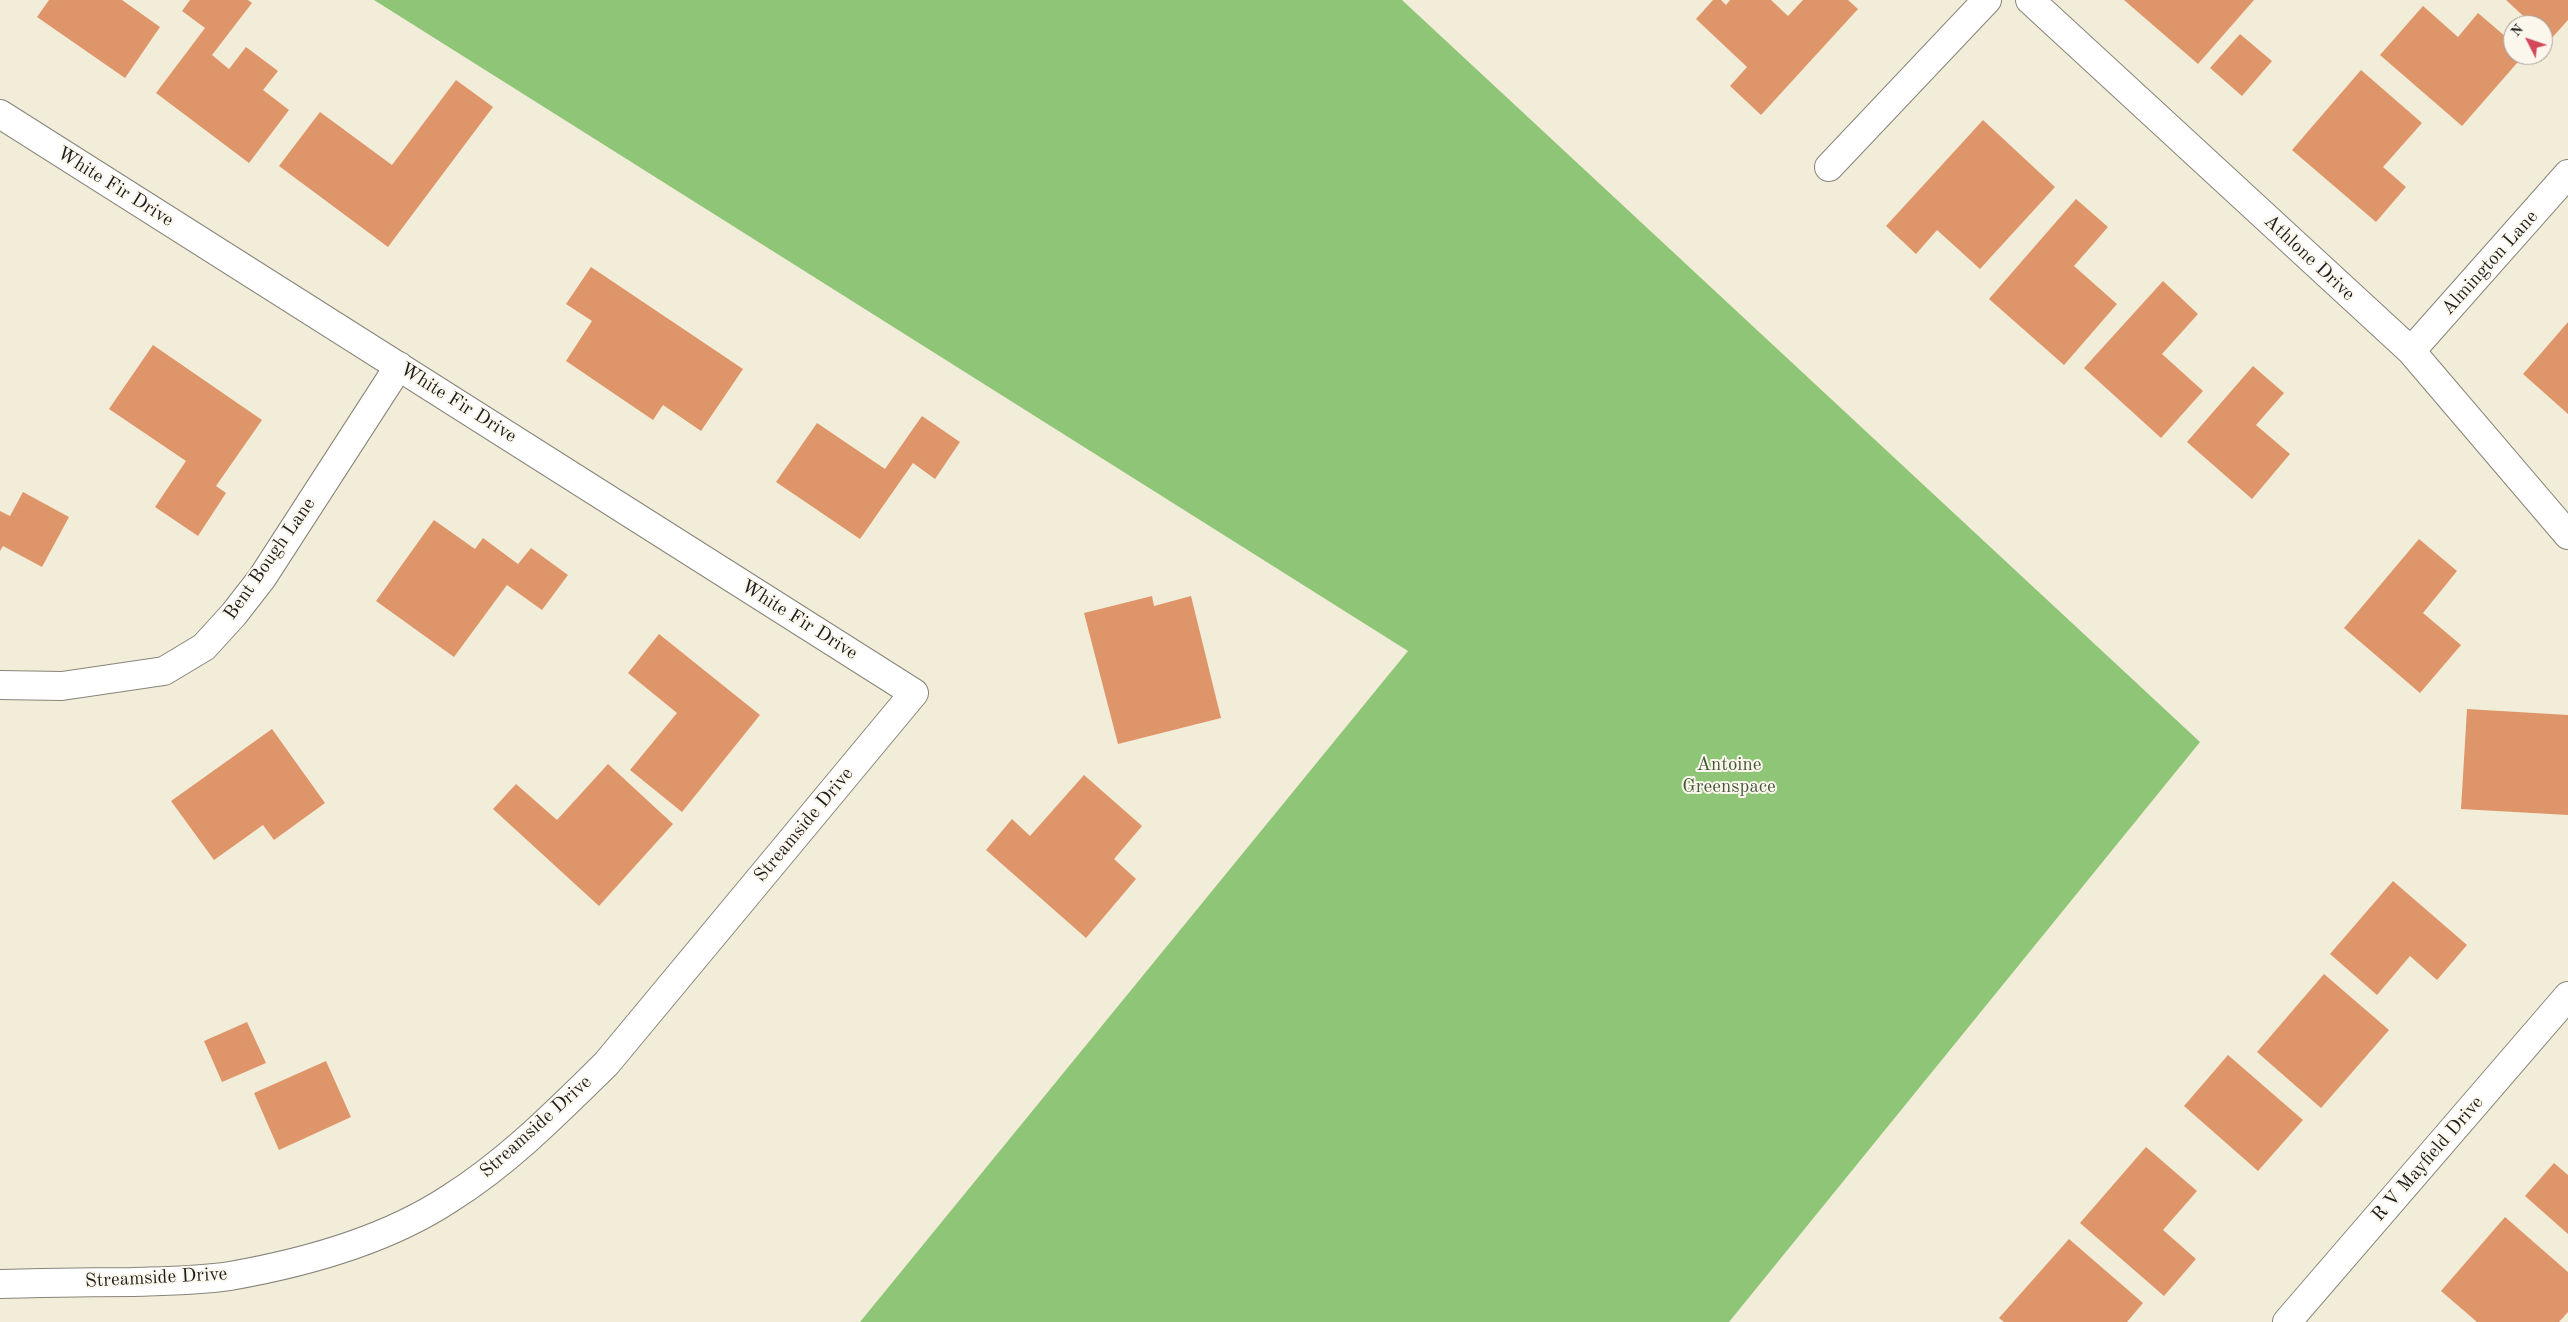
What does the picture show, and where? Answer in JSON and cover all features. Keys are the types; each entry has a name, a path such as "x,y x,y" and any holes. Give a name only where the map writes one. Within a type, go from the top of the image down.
{"street":[{"path":"1830,166 1987,0"},
{"name":"Athlone Drive","path":"2030,0 2411,351 2568,535"},
{"name":"White Fir Drive","path":"0,114 914,693"},
{"name":"Almington Lane","path":"2411,351 2568,174"},
{"name":"Bent Bough Lane","path":"0,685 62,686 164,671 204,647 234,614 262,578 399,366"},
{"name":"Streamside Drive","path":"0,1284 179,1281 229,1276 288,1263 346,1247 403,1224 449,1200 498,1164 550,1119 606,1064 914,693"},
{"name":"R V Mayfield Drive","path":"2287,1322 2568,996"}],"green space":[{"name":"Antoine Greenspace","path":"374,0 1402,0 2200,742 1729,1322 860,1322 1408,651"}],"building":[{"path":"49,0 122,0 160,27 125,78 37,17"},
{"path":"190,0 248,0 252,3 212,55 229,69 246,47 278,71 263,90 289,110 249,163 156,93 205,28 182,11"},
{"path":"1713,0 1721,0 1726,5 1730,0 1771,0 1788,16 1803,0 1848,0 1858,9 1761,115 1730,86 1747,67 1696,19"},
{"path":"2124,0 2254,0 2198,64"},
{"path":"2506,0 2568,0 2568,20 2553,37 2553,15 2522,15"},
{"path":"2423,6 2458,37 2478,13 2503,34 2503,65 2515,65 2462,126 2380,55"},
{"path":"2240,34 2272,61 2242,96 2210,68"},
{"path":"2361,70 2422,123 2383,167 2406,187 2376,222 2292,150"},
{"path":"456,80 493,107 388,247 279,166 320,112 392,165"},
{"path":"1983,120 2055,187 1980,269 1937,230 1916,254 1886,226"},
{"path":"2076,199 2108,227 2074,266 2117,304 2064,365 1989,299"},
{"path":"591,267 743,369 701,431 663,405 653,420 566,361 592,321 566,304"},
{"path":"2163,281 2198,314 2162,354 2203,391 2161,438 2084,368"},
{"path":"2568,322 2568,414 2523,374"},
{"path":"153,345 262,420 216,486 226,493 198,536 155,507 186,461 109,409"},
{"path":"2253,366 2284,393 2256,425 2290,454 2252,499 2187,442"},
{"path":"922,416 960,442 935,479 913,463 860,539 776,482 817,423 885,469"},
{"path":"23,492 69,517 42,567 3,546 0,551 0,511 10,516"},
{"path":"434,520 475,549 483,538 518,564 531,548 568,575 542,610 507,585 454,657 376,601"},
{"path":"2419,539 2457,571 2423,613 2461,645 2420,693 2344,628"},
{"path":"1152,596 1154,606 1191,596 1221,718 1118,744 1084,613"},
{"path":"659,634 760,715 682,812 630,770 677,713 628,673"},
{"path":"2467,709 2568,715 2568,815 2461,809"},
{"path":"272,729 325,803 274,840 263,825 214,860 171,801"},
{"path":"608,764 673,824 599,906 493,809 516,784 557,820"},
{"path":"1084,775 1142,826 1114,859 1136,879 1086,938 986,850 1012,819 1030,836"},
{"path":"2393,881 2467,945 2437,980 2410,956 2377,995 2330,954"},
{"path":"2324,974 2389,1030 2321,1108 2257,1052"},
{"path":"247,1022 266,1063 222,1082 204,1041"},
{"path":"2228,1055 2303,1120 2258,1171 2184,1106"},
{"path":"326,1061 351,1117 279,1150 254,1093"},
{"path":"2146,1147 2197,1191 2163,1230 2196,1259 2164,1296 2080,1223"},
{"path":"2554,1163 2568,1175 2568,1234 2525,1196"},
{"path":"2505,1217 2568,1272 2568,1312 2559,1322 2477,1322 2441,1291"},
{"path":"2069,1239 2143,1303 2127,1322 2004,1322 1999,1318"}]}
